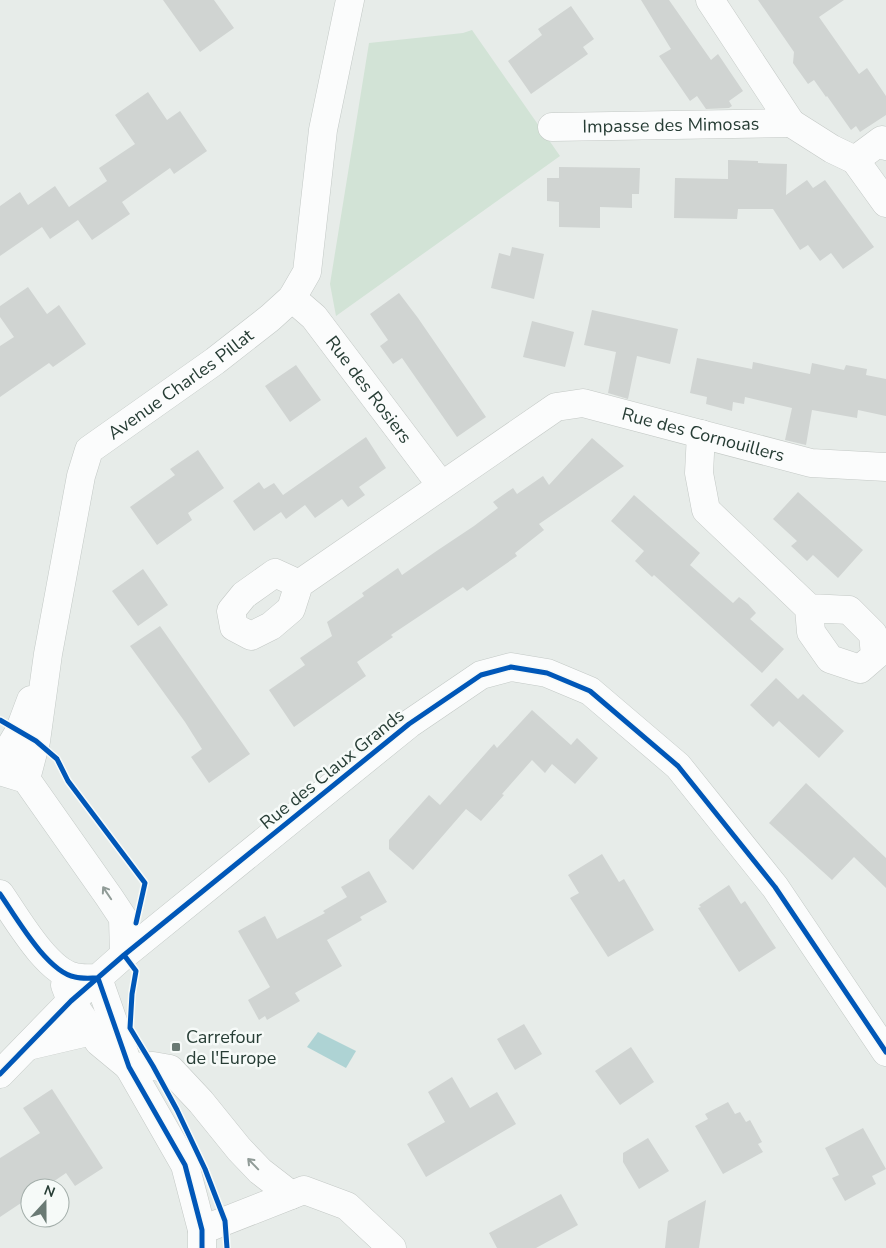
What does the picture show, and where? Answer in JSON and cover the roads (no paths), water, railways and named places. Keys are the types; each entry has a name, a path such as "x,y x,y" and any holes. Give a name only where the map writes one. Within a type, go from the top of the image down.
{"street":[{"name":"Avenue Charles Pillat","path":"26,779 36,741 48,654 81,476 89,450 214,361 270,318 292,298 306,272 323,130 350,0"},
{"name":"Impasse des Mimosas","path":"710,0 791,123 832,149 855,160 886,203"},
{"name":"Impasse des Mimosas","path":"552,127 791,123"},
{"path":"855,160 882,140 886,146"},
{"name":"Rue des Rosiers","path":"292,298 314,317 441,485"},
{"name":"Rue des Cornouillers","path":"441,485 556,407 583,403 811,463 886,467"},
{"path":"701,434 699,473 706,510 809,608"},
{"path":"299,584 441,485"},
{"path":"0,764 19,732 48,654"},
{"name":"Rue des Claux Grands","path":"124,955 409,724 481,675 512,667 547,673 590,692 678,766 775,887 886,1052"},
{"path":"0,771 26,779 110,897 123,918 124,955 71,1001 0,1074"},
{"path":"0,894 40,951 58,970 71,1001 99,1042 130,1067 153,1066 170,1069 202,1102 255,1166 291,1195"},
{"path":"123,918 156,929"},
{"path":"58,970 74,977 98,978"},
{"path":"28,1046 58,970"},
{"path":"98,978 130,1067 185,1165 202,1239 304,1190 347,1206 392,1248"},
{"path":"28,1046 92,1031"}],"water":[{"path":"318,1032 356,1051 346,1068 307,1047"}],"place":[{"name":"Carrefour de l'Europe","path":"176,1047"}]}
